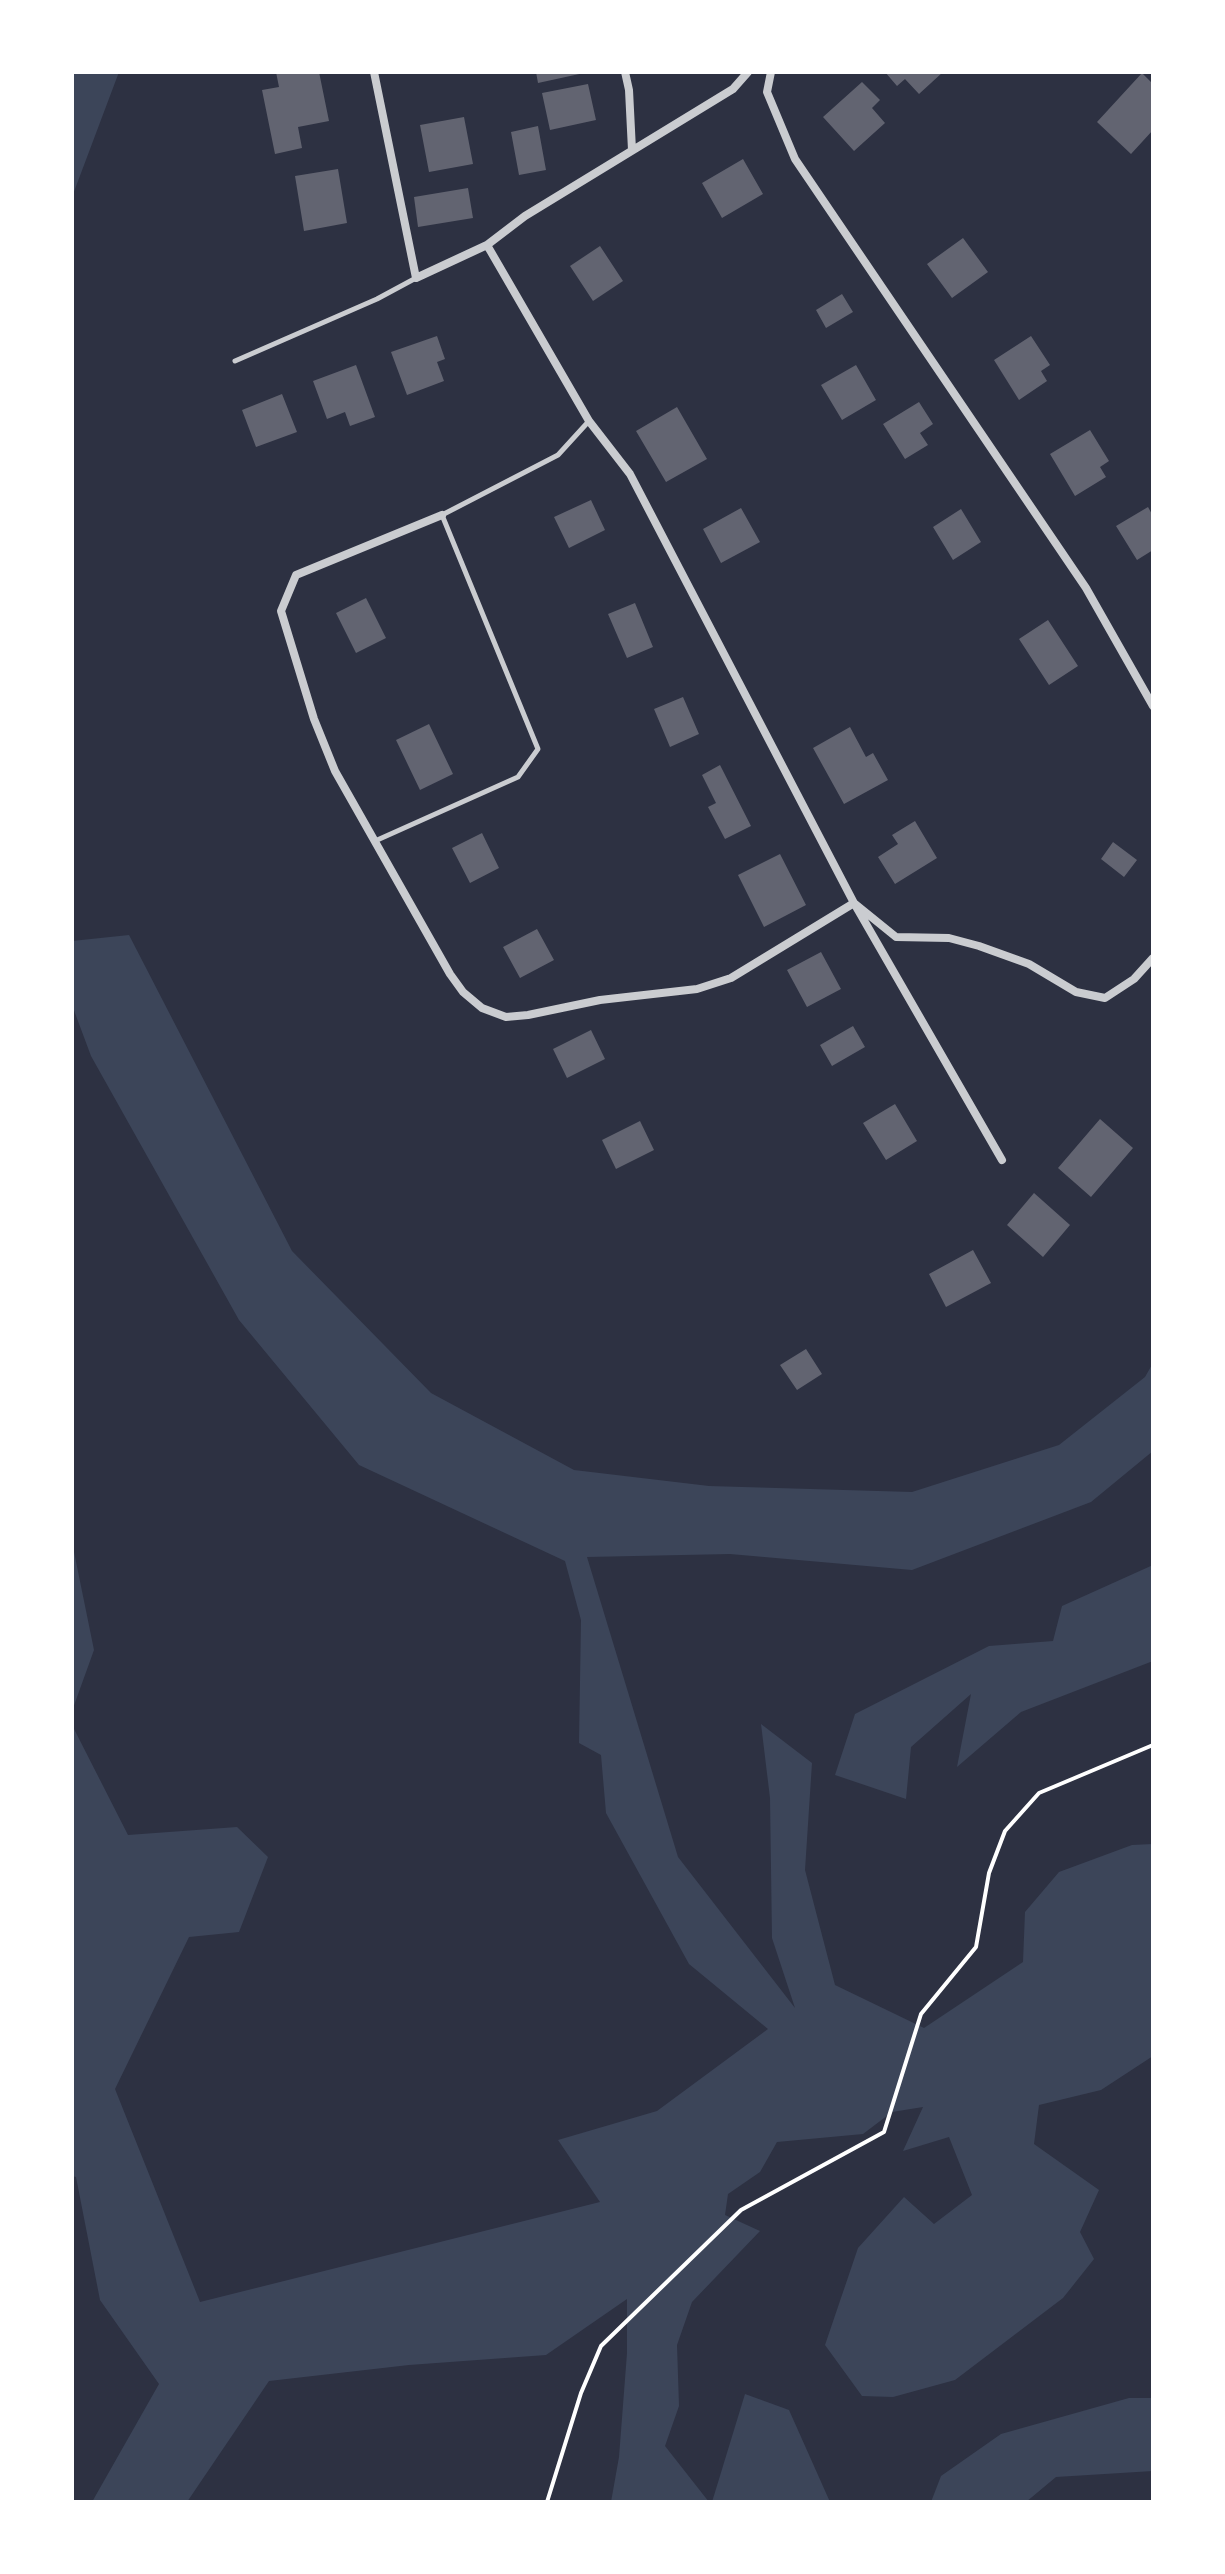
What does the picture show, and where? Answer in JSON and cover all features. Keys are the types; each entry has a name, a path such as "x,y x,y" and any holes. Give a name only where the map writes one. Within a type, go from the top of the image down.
{"street":[{"path":"374,72 416,278 487,245 525,216 733,89 748,72"},
{"path":"625,72 632,150"},
{"path":"771,72 767,92 795,159 1086,588 1153,706"},
{"path":"487,245 589,421 630,474 854,903 1002,1160"},
{"path":"442,515 296,575 281,611 314,719 335,771 463,992 482,1008 506,1017 600,1000 697,989 731,978 854,903"},
{"path":"854,903 896,937 949,938 979,946 1029,964 1076,992 1105,998 1134,979 1153,958"}],"lane":[{"path":"235,361 377,299 416,278"},
{"path":"375,841 518,777 538,749 442,515 558,455 589,421"}],"path":[{"path":"547,2502 581,2393 601,2346 741,2210 884,2132 921,2014 976,1947 989,1873 1005,1831 1039,1793 1153,1745"}],"shaded area":[{"path":"72,72 119,72 72,197"},
{"path":"129,935 292,1251 431,1393 574,1470 709,1486 912,1492 1059,1445 1145,1377 1153,1363 1153,1451 1091,1502 912,1570 730,1554 587,1557 678,1857 795,2008 772,1938 770,1798 761,1724 812,1763 805,1870 835,1985 924,2028 1023,1962 1025,1912 1059,1872 1132,1845 1153,1844 1153,2056 1101,2090 1039,2105 1034,2144 1099,2190 1080,2232 1094,2259 1063,2298 955,2380 893,2397 862,2396 825,2345 858,2248 904,2197 934,2224 972,2195 949,2137 903,2151 923,2107 892,2112 863,2134 777,2142 760,2172 728,2194 725,2215 760,2231 692,2302 677,2345 679,2406 665,2446 709,2502 611,2502 619,2457 627,2353 627,2299 546,2355 409,2365 269,2381 187,2502 92,2502 159,2384 100,2300 76,2177 72,2176 72,1725 128,1835 237,1827 268,1857 239,1932 189,1937 115,2089 200,2302 600,2202 558,2140 657,2111 768,2029 689,1964 606,1813 601,1755 579,1743 581,1620 565,1561 359,1465 239,1320 91,1056 72,1005 72,941"},
{"path":"72,1542 94,1650 72,1711"},
{"path":"1153,1565 1153,1661 1021,1712 957,1767 971,1694 911,1747 906,1799 835,1775 855,1714 989,1646 1053,1641 1062,1606"},
{"path":"745,2394 789,2410 830,2502 712,2502"},
{"path":"1129,2398 1153,2398 1153,2471 1056,2477 1026,2502 931,2502 941,2476 1001,2434"}],"building":[{"path":"276,72 319,72 329,121 298,127 302,148 275,154 262,90 279,87"},
{"path":"536,72 584,72 584,73 538,83"},
{"path":"885,72 943,72 919,94 905,79 897,86"},
{"path":"1142,73 1153,84 1153,130 1131,154 1097,122"},
{"path":"862,82 880,100 872,108 885,123 854,151 823,117"},
{"path":"588,84 596,120 550,130 542,93"},
{"path":"464,117 473,164 429,172 420,125"},
{"path":"538,126 546,170 519,175 511,132"},
{"path":"743,159 763,194 722,218 702,183"},
{"path":"338,169 347,223 304,231 295,176"},
{"path":"468,188 473,218 418,227 414,197"},
{"path":"963,238 988,272 952,298 927,264"},
{"path":"600,246 623,281 593,301 570,266"},
{"path":"842,294 853,312 826,328 816,310"},
{"path":"437,336 445,359 437,362 444,381 407,395 391,352"},
{"path":"1031,336 1050,365 1041,371 1047,381 1019,400 994,360"},
{"path":"356,365 375,417 350,426 345,412 327,419 313,381"},
{"path":"856,365 876,400 842,420 821,385"},
{"path":"282,394 297,432 256,447 242,410"},
{"path":"919,402 933,424 920,433 928,445 905,459 883,424"},
{"path":"677,407 707,459 666,482 636,431"},
{"path":"1090,430 1109,461 1100,467 1106,477 1075,496 1050,454"},
{"path":"591,500 605,530 569,548 554,517"},
{"path":"1148,507 1153,516 1153,550 1137,560 1116,526"},
{"path":"741,508 760,542 721,563 703,529"},
{"path":"961,509 981,542 953,560 933,527"},
{"path":"366,598 386,638 356,653 336,613"},
{"path":"635,603 653,647 627,658 608,614"},
{"path":"1048,620 1078,666 1049,685 1019,639"},
{"path":"683,697 699,734 670,747 654,709"},
{"path":"429,724 453,774 420,790 396,740"},
{"path":"850,727 866,757 873,753 888,780 844,804 813,748"},
{"path":"720,765 751,826 725,839 708,807 716,803 702,775"},
{"path":"915,821 937,858 895,884 878,857 898,844 892,835"},
{"path":"482,833 499,868 470,883 452,848"},
{"path":"1113,842 1137,860 1124,877 1101,859"},
{"path":"780,854 806,905 764,927 738,875"},
{"path":"537,929 554,960 520,978 503,947"},
{"path":"821,952 841,989 807,1007 787,970"},
{"path":"853,1026 865,1047 832,1066 820,1045"},
{"path":"591,1030 605,1059 567,1078 553,1049"},
{"path":"895,1104 917,1141 886,1160 863,1123"},
{"path":"1100,1119 1133,1148 1091,1197 1058,1168"},
{"path":"640,1121 654,1150 616,1169 602,1140"},
{"path":"1034,1193 1070,1225 1043,1257 1007,1225"},
{"path":"973,1250 991,1283 946,1307 929,1274"},
{"path":"806,1349 822,1374 797,1390 780,1365"}]}
